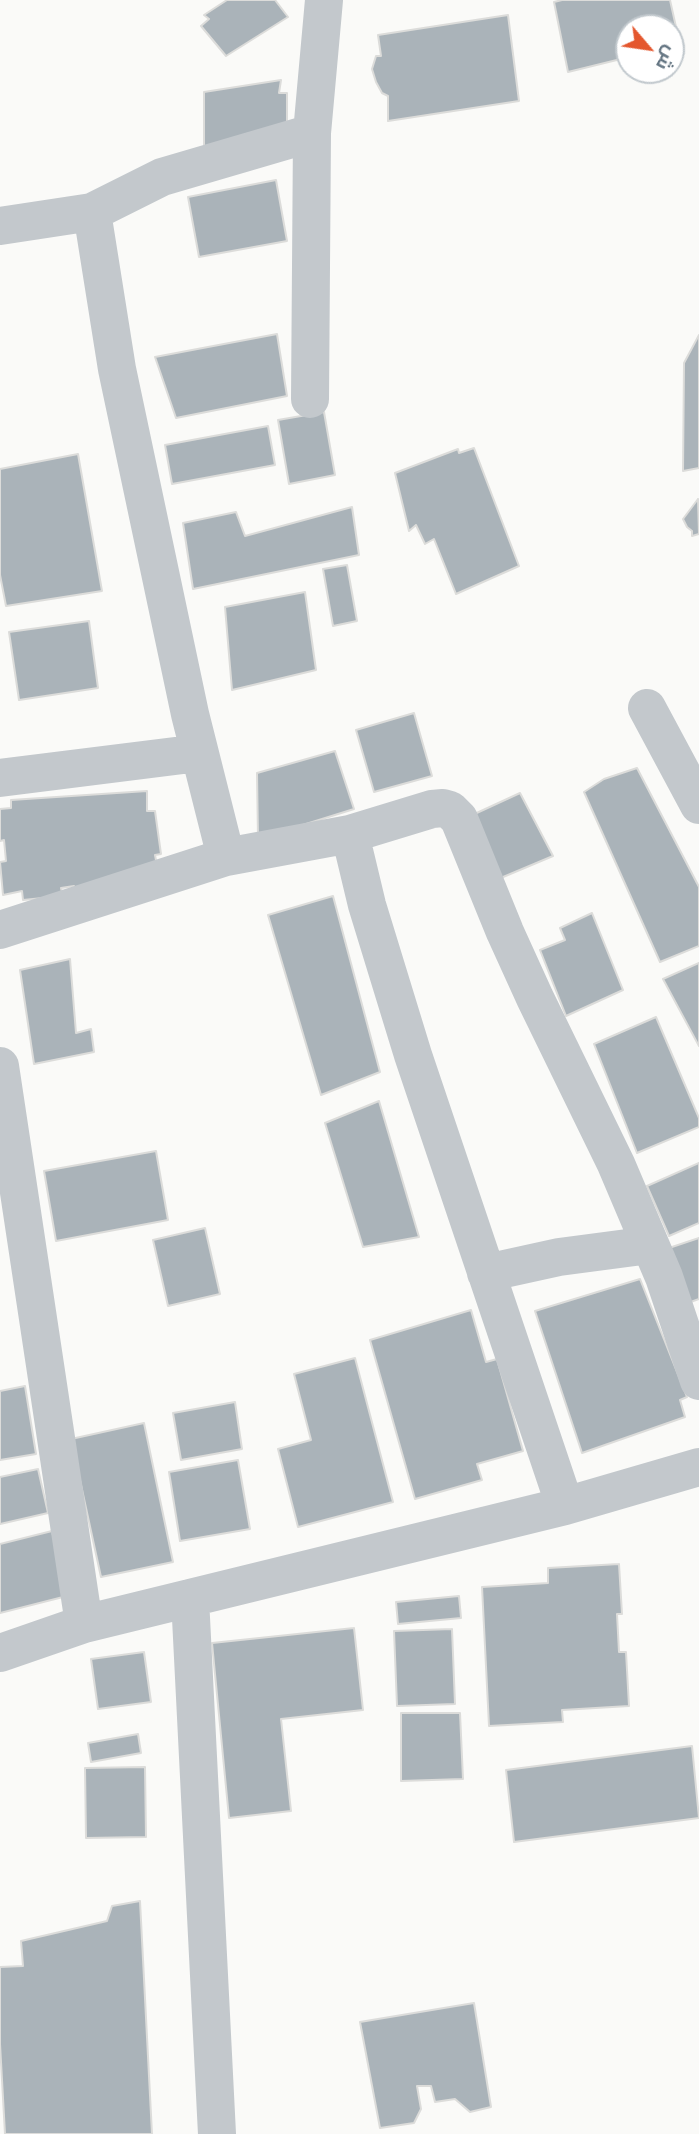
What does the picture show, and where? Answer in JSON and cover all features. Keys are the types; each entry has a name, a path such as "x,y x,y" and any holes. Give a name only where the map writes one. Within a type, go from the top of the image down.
{"street":[{"path":"310,399 312,133 324,0"},
{"path":"0,226 92,212 162,177 312,133"},
{"path":"92,212 117,369 199,753 226,858"},
{"path":"648,708 699,805"},
{"path":"0,778 199,753"},
{"path":"0,930 226,858 349,834 443,808 450,810 459,819 510,943 616,1164 664,1278 699,1381"},
{"path":"349,834 367,905 413,1055 565,1506"},
{"path":"0,1066 84,1624"},
{"path":"486,1273 559,1257 650,1245"},
{"path":"0,1653 84,1624 565,1506 699,1467"},
{"path":"190,1598 217,2134"}],"building":[{"path":"227,0 275,0 288,17 226,56 201,26 209,19 204,15"},
{"path":"670,0 673,14 615,14 615,60 568,72 554,2"},
{"path":"508,15 519,101 388,121 388,96 382,93 372,69 376,56 381,56 378,35"},
{"path":"281,80 279,93 287,93 287,130 204,157 204,92"},
{"path":"276,180 287,241 199,257 188,197"},
{"path":"277,334 287,396 176,418 155,357"},
{"path":"699,335 699,468 683,471 684,363"},
{"path":"324,412 335,475 289,484 278,420"},
{"path":"268,426 275,465 172,484 165,445"},
{"path":"474,448 519,566 456,594 434,539 425,544 416,525 409,531 395,473 458,449 459,453"},
{"path":"78,454 102,591 6,606 0,575 0,469"},
{"path":"698,499 699,534 692,536 692,531 683,519"},
{"path":"352,507 359,555 193,589 183,523 236,512 245,536"},
{"path":"347,565 357,621 333,626 323,569"},
{"path":"305,592 316,670 232,690 225,607"},
{"path":"89,621 98,688 19,700 9,632"},
{"path":"414,713 432,776 374,792 356,730"},
{"path":"335,751 354,809 258,839 257,773"},
{"path":"637,768 699,887 699,946 660,962 584,792 604,779"},
{"path":"147,791 147,811 155,811 161,854 155,855 159,876 76,895 74,886 61,888 63,896 23,900 22,891 3,895 0,862 6,861 4,840 0,841 0,809 11,808 11,800"},
{"path":"520,793 553,856 496,880 468,817"},
{"path":"333,896 380,1072 321,1095 268,915"},
{"path":"592,913 623,990 566,1016 540,950 565,940 560,928"},
{"path":"70,959 76,1033 91,1029 94,1052 34,1064 20,970"},
{"path":"699,963 699,1046 663,979"},
{"path":"656,1017 699,1118 699,1127 637,1153 594,1044"},
{"path":"379,1101 419,1237 363,1247 325,1123"},
{"path":"156,1151 168,1220 56,1241 44,1171"},
{"path":"699,1163 699,1223 669,1236 647,1186"},
{"path":"205,1228 220,1294 168,1306 153,1240"},
{"path":"699,1238 699,1299 688,1303 663,1250"},
{"path":"640,1279 687,1397 680,1400 685,1417 582,1453 535,1311"},
{"path":"471,1310 486,1362 497,1359 523,1451 477,1464 482,1480 415,1499 370,1340"},
{"path":"355,1358 393,1502 298,1527 278,1449 311,1440 294,1374"},
{"path":"25,1386 36,1454 0,1460 0,1391"},
{"path":"235,1402 242,1449 181,1460 173,1413"},
{"path":"144,1423 173,1562 101,1577 71,1439"},
{"path":"238,1460 250,1529 180,1541 169,1472"},
{"path":"38,1469 48,1513 0,1524 0,1477"},
{"path":"52,1531 67,1596 0,1613 0,1544"},
{"path":"619,1564 622,1614 617,1614 619,1652 626,1652 629,1706 562,1710 563,1722 489,1726 482,1587 548,1583 548,1568"},
{"path":"459,1596 461,1618 398,1624 396,1602"},
{"path":"354,1628 363,1710 281,1719 291,1811 229,1818 212,1643"},
{"path":"452,1629 455,1704 397,1706 394,1631"},
{"path":"144,1652 151,1702 98,1709 91,1659"},
{"path":"401,1713 460,1713 463,1779 401,1781"},
{"path":"138,1734 141,1753 91,1762 88,1743"},
{"path":"692,1746 699,1818 514,1842 506,1770"},
{"path":"145,1767 146,1837 86,1838 85,1768"},
{"path":"140,1901 152,2134 5,2134 0,2044 0,1967 23,1966 21,1941 107,1921 112,1906"},
{"path":"474,2003 491,2107 470,2112 455,2099 435,2102 431,2086 417,2086 421,2109 414,2123 380,2128 360,2022"}]}
